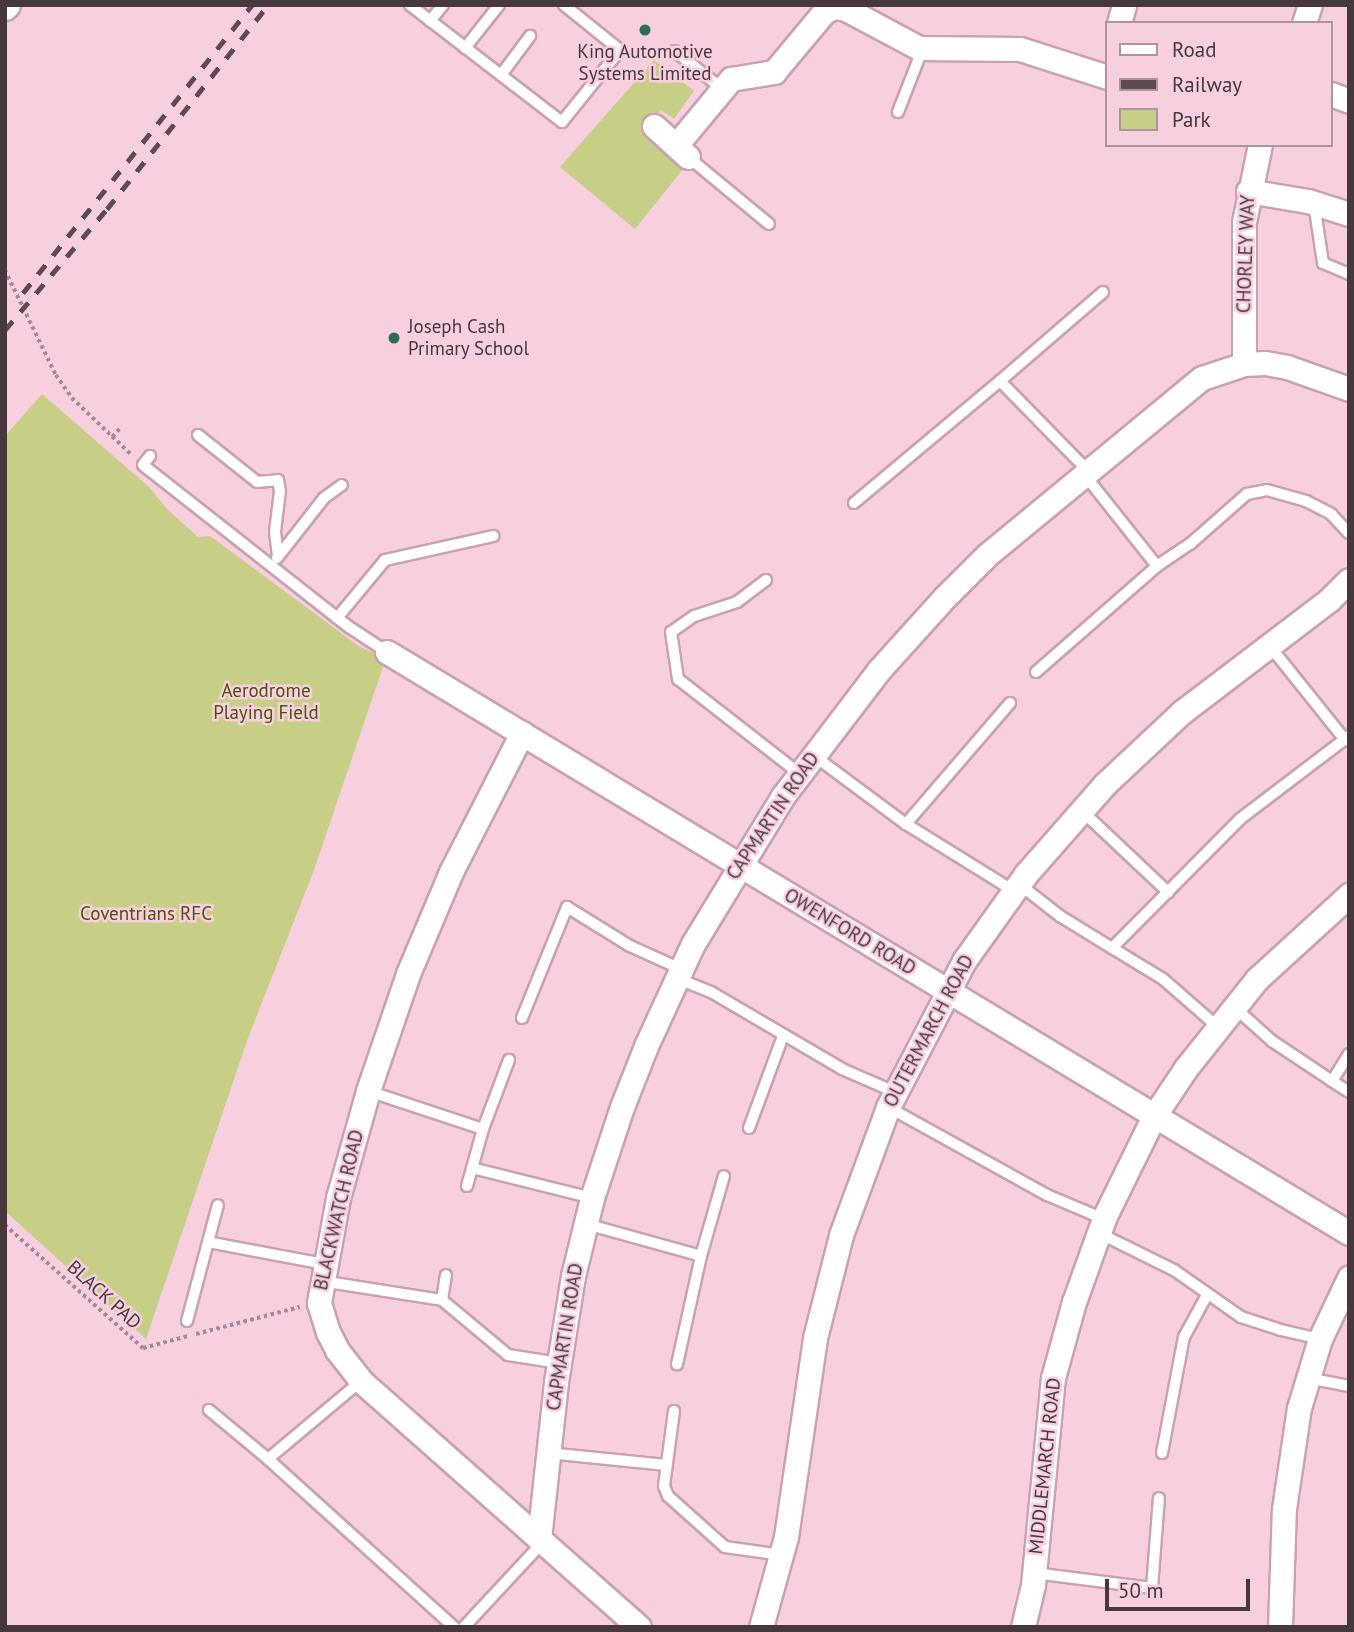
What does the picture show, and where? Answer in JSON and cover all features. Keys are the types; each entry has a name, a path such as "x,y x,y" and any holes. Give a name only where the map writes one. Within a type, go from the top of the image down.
{"street":[{"path":"654,125 682,151 721,88 739,76 774,72 824,12 841,6 908,44 923,48 1020,49 1105,69"},
{"name":"CHORLEY WAY","path":"1244,365 1244,222 1248,191 1259,147"},
{"path":"1248,191 1314,203 1349,214"},
{"name":"CAPMARTIN ROAD","path":"541,1541 548,1453 573,1276 592,1198 622,1107 678,973 739,865 813,755 879,670 987,555 1202,378 1244,365 1287,367 1349,389"},
{"name":"OUTERMARCH ROAD","path":"761,1627 782,1555 793,1501 804,1400 826,1285 866,1162 891,1100 947,991 964,961 1016,887 1081,810 1182,712 1329,600 1349,580"},
{"name":"OWENFORD ROAD","path":"387,652 1349,1233"},
{"name":"BLACKWATCH ROAD","path":"523,733 450,872 408,974 368,1091 338,1198 321,1283 337,1350 361,1381 639,1627"},
{"name":"MIDDLEMARCH ROAD","path":"1023,1627 1034,1573 1053,1378 1074,1303 1102,1226 1154,1116 1218,1027 1266,970 1349,895"},
{"path":"1280,1627 1286,1487 1299,1408 1320,1339 1349,1278"}],"lane":[{"path":"410,5 562,122 620,50 564,5"},
{"path":"430,21 443,5"},
{"path":"465,48 499,5"},
{"path":"501,75 530,36"},
{"path":"898,112 923,48"},
{"path":"675,51 721,88"},
{"path":"682,151 769,224"},
{"path":"1314,203 1323,263 1349,274"},
{"path":"854,503 1103,292"},
{"path":"1000,381 1086,473 1157,566"},
{"path":"198,435 257,482 278,481 280,491 275,561"},
{"path":"147,461 275,561 337,618 387,652"},
{"path":"275,561 324,498 342,485"},
{"path":"1036,672 1157,566 1190,544 1247,494 1267,490 1306,501 1331,514 1349,533"},
{"path":"337,618 384,560 493,536"},
{"path":"766,580 737,602 694,616 671,632 678,679 800,774"},
{"path":"1112,948 1240,819 1347,738 1269,645"},
{"path":"906,824 1010,703"},
{"path":"813,755 906,824 1016,887 1163,979 1218,1027"},
{"path":"1081,810 1168,892"},
{"path":"522,1018 567,907 1102,1226 1174,1270 1207,1295 1257,1323 1320,1339"},
{"path":"1234,1007 1272,1041 1349,1092"},
{"path":"749,1128 783,1036"},
{"path":"1332,1081 1349,1054"},
{"path":"467,1186 483,1129 509,1060"},
{"path":"368,1091 483,1129"},
{"path":"472,1168 592,1198"},
{"path":"677,1364 701,1256 724,1176"},
{"path":"187,1321 218,1205"},
{"path":"586,1224 701,1256"},
{"path":"208,1242 321,1283 442,1300 508,1355 559,1363"},
{"path":"442,1300 446,1275"},
{"path":"1162,1453 1184,1337 1207,1295"},
{"path":"1308,1378 1349,1386"},
{"path":"268,1459 361,1381"},
{"path":"209,1410 268,1459 454,1627"},
{"path":"674,1411 664,1486 668,1496 725,1547 782,1555"},
{"path":"548,1453 666,1465"},
{"path":"1034,1573 1152,1588 1159,1498"},
{"path":"464,1627 541,1541"}],"path":[{"path":"5,270 55,375 72,398 112,437 147,461"},
{"path":"112,437 120,428"},
{"name":"BLACK PAD","path":"5,1225 143,1348 321,1283"}],"green space":[{"path":"654,60 694,91 674,119 661,110 644,128 687,164 635,229 560,167"},
{"name":"Coventrians RFC","path":"42,394 149,487 167,509 198,537 210,536 360,647 386,658 314,870 248,1038 146,1339 5,1211 5,436"}],"railway":[{"path":"23,293 252,5"},
{"path":"5,330 107,209 268,5"}],"place":[{"name":"King Automotive Systems Limited","path":"645,30"},
{"name":"Joseph Cash Primary School","path":"394,338"}],"park label":[{"name":"Aerodrome Playing Field","path":"266,702"}]}
